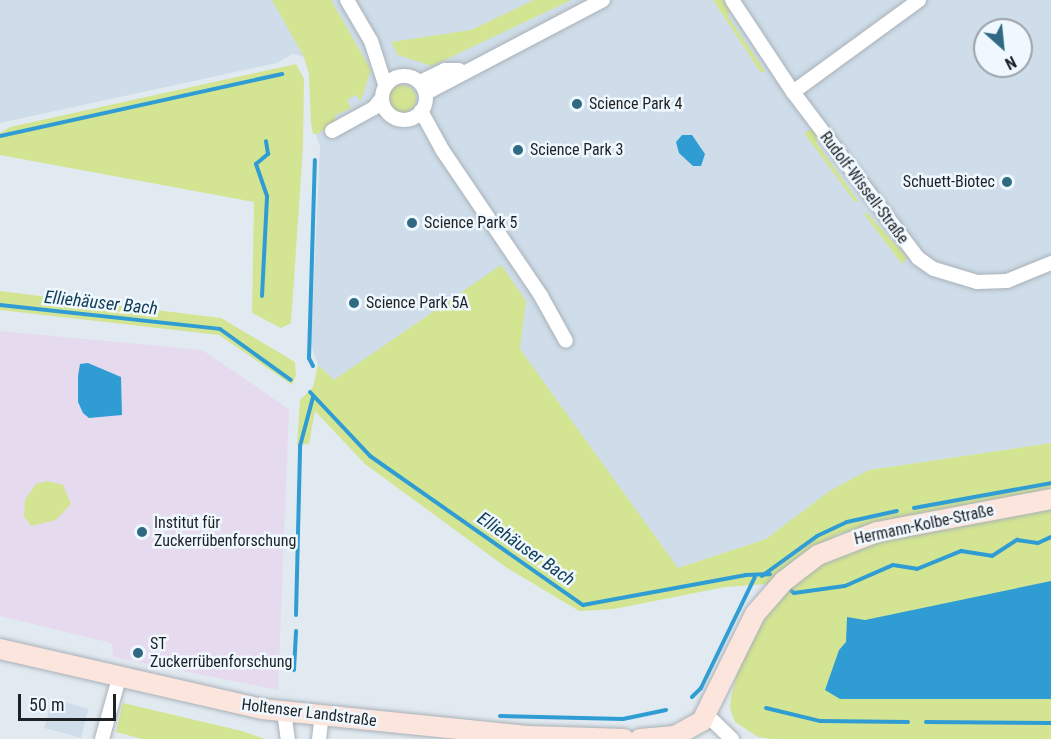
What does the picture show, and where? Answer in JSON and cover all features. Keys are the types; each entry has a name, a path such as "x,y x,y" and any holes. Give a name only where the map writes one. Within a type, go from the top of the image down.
{"street":[{"path":"347,0 371,41 399,75 423,88"},
{"path":"423,88 464,70 603,0"},
{"name":"Rudolf-Wissell-Straße","path":"732,0 793,92 910,250 934,269 965,280 990,283 1051,263"},
{"path":"793,92 919,0"},
{"path":"371,41 385,84 384,106 396,119 407,120 442,151"},
{"path":"385,84 399,75"},
{"path":"423,88 421,111 442,151 541,296 566,341"},
{"path":"337,128 384,106"},
{"path":"407,120 421,111"},
{"name":"Hermann-Kolbe-Straße","path":"707,715 755,614 783,581 818,555 877,532 1051,499"},
{"name":"Holtenser Landstraße","path":"0,649 119,678 284,712 530,736 624,739"},
{"path":"102,739 119,678"},
{"path":"284,712 288,739"},
{"path":"640,739 681,735 707,715 732,739"},
{"path":"318,739 322,716"}],"shaded area":[{"path":"0,0 1051,0 1051,443 869,470 766,539 678,568 370,418 318,365 311,344 320,146 311,123 309,74 304,57 293,54 277,63 0,123"},
{"name":"Institut für Zuckerrübenforschung","path":"0,331 202,350 289,409 278,690 113,657 112,644 107,642 0,616"},
{"path":"52,699 89,709 81,738 44,728"}],"green space":[{"path":"272,0 331,0 371,70 361,101 356,95 347,100 351,108 334,116 337,121 317,134 313,134 311,123 309,74 304,57"},
{"path":"534,0 571,0 432,66 398,55 391,42 471,30"},
{"path":"713,0 723,0 731,12 727,15 765,71 761,73"},
{"path":"296,64 304,79 303,147 291,323 281,328 252,313 254,202 0,155 0,133 10,127"},
{"path":"402,85 412,89 416,99 412,109 402,113 392,109 388,99 392,89"},
{"path":"812,129 820,139 816,142 858,201 855,202 804,133"},
{"path":"867,213 907,257 902,264 864,214"},
{"path":"501,265 526,301 520,349 678,568 766,539 831,490 869,470 1051,443 1051,491 839,534 790,564 769,584 725,587 614,609 579,611 507,568 365,464 315,411 309,444 297,445 300,400 313,387 318,365 334,380"},
{"path":"0,291 221,318 295,362 296,375 292,385 219,335 0,310"},
{"path":"47,481 63,485 71,504 56,520 31,526 24,516 25,500 36,484"},
{"path":"1051,506 1051,739 772,739 758,737 735,722 730,708 731,697 744,647 771,606 809,568 866,542"},
{"path":"123,703 242,731 265,739 142,739 116,732"}],"water":[{"path":"682,135 692,135 705,154 701,166 693,166 679,153 676,142"},
{"path":"88,363 121,377 122,415 89,418 83,413 78,402 78,376 80,364"},
{"path":"1051,581 1051,699 840,699 825,690 839,650 846,642 847,617 865,620"}],"waterway":[{"path":"0,136 282,74"},
{"path":"262,296 267,196 256,164 268,154 266,141"},
{"path":"313,366 309,358 315,160"},
{"name":"Elliehäuser Bach","path":"0,305 220,329 291,380"},
{"name":"Elliehäuser Bach","path":"310,392 370,456 583,605 746,575 770,574"},
{"path":"296,615 300,446 313,397"},
{"path":"914,508 1051,483"},
{"path":"762,576 817,536 847,522 897,511"},
{"name":"Elliehäuser Bach","path":"789,589 794,593 845,586 893,565 917,569 961,551 992,556 1017,540 1038,543 1051,537"},
{"path":"692,697 701,688 755,577"},
{"path":"294,670 296,631"},
{"path":"766,708 820,721 908,722"},
{"path":"500,716 623,719 666,710"},
{"path":"926,722 1051,723"}],"place":[{"name":"Science Park 4","path":"577,104"},
{"name":"Science Park 3","path":"518,150"},
{"name":"Schuett-Biotec","path":"1007,182"},
{"name":"Science Park 5","path":"412,223"},
{"name":"Science Park 5A","path":"354,303"},
{"name":"Institut für Zuckerrübenforschung","path":"142,532"},
{"name":"ST Zuckerrübenforschung","path":"138,653"}]}
